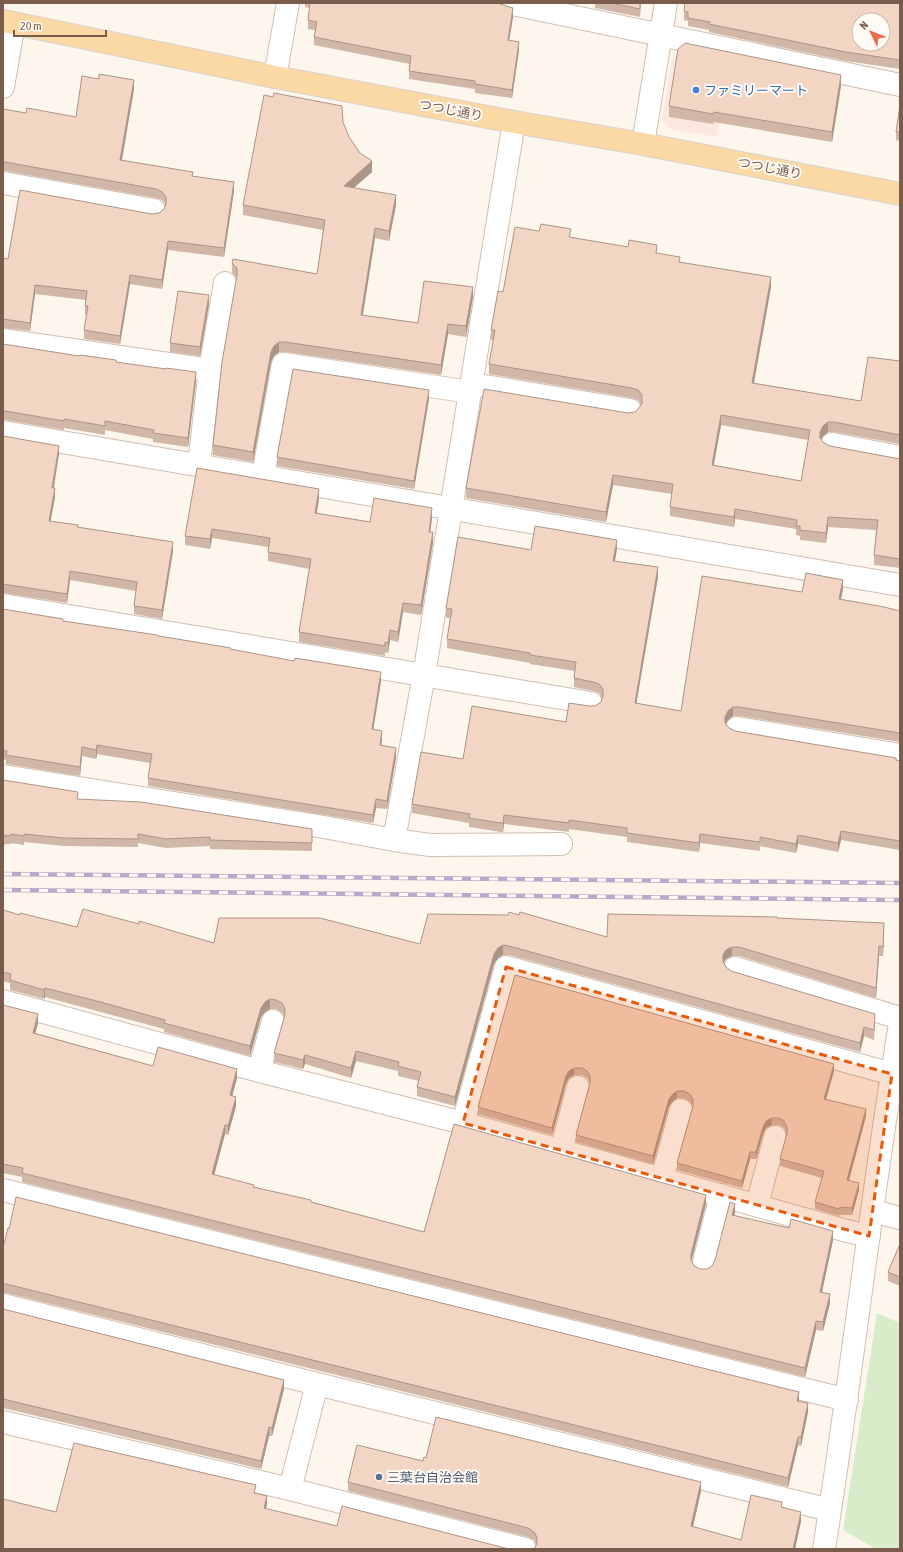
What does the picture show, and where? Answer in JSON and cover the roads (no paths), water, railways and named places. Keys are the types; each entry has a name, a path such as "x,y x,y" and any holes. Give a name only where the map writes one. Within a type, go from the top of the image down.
{"main road":[{"name":"つつじ通り","path":"9,22 275,77 514,122 642,144 900,194"}],"street":[{"path":"275,77 288,3"},
{"path":"508,3 900,85"},
{"path":"642,144 666,3"},
{"path":"3,87 9,22"},
{"path":"394,840 424,675 514,122"},
{"path":"3,183 154,210"},
{"path":"199,464 210,370 225,283"},
{"path":"3,340 210,370"},
{"path":"263,476 283,364 630,410"},
{"path":"3,432 900,584"},
{"path":"832,444 900,456"},
{"path":"3,605 590,703"},
{"path":"737,728 900,755"},
{"path":"3,776 430,845 561,844"},
{"path":"463,1123 506,967 895,1073"},
{"path":"735,968 900,1018"},
{"path":"3,1001 259,1071 463,1123 869,1236"},
{"path":"259,1071 273,1021"},
{"path":"824,1549 847,1400 872,1212 895,1073 900,1024"},
{"path":"561,1150 578,1087"},
{"path":"662,1179 681,1110"},
{"path":"757,1205 775,1137"},
{"path":"3,1190 847,1400"},
{"path":"703,1266 721,1196"},
{"path":"872,1212 900,1218"},
{"path":"3,1305 830,1510"},
{"path":"290,1489 317,1384"},
{"path":"3,1422 290,1489 525,1549"}],"railway":[{"path":"3,874 900,883"},
{"path":"3,890 900,900"}],"place":[{"name":"ファミリーマート","path":"696,90"},
{"name":"三葉台自治会館","path":"379,1477"}]}
